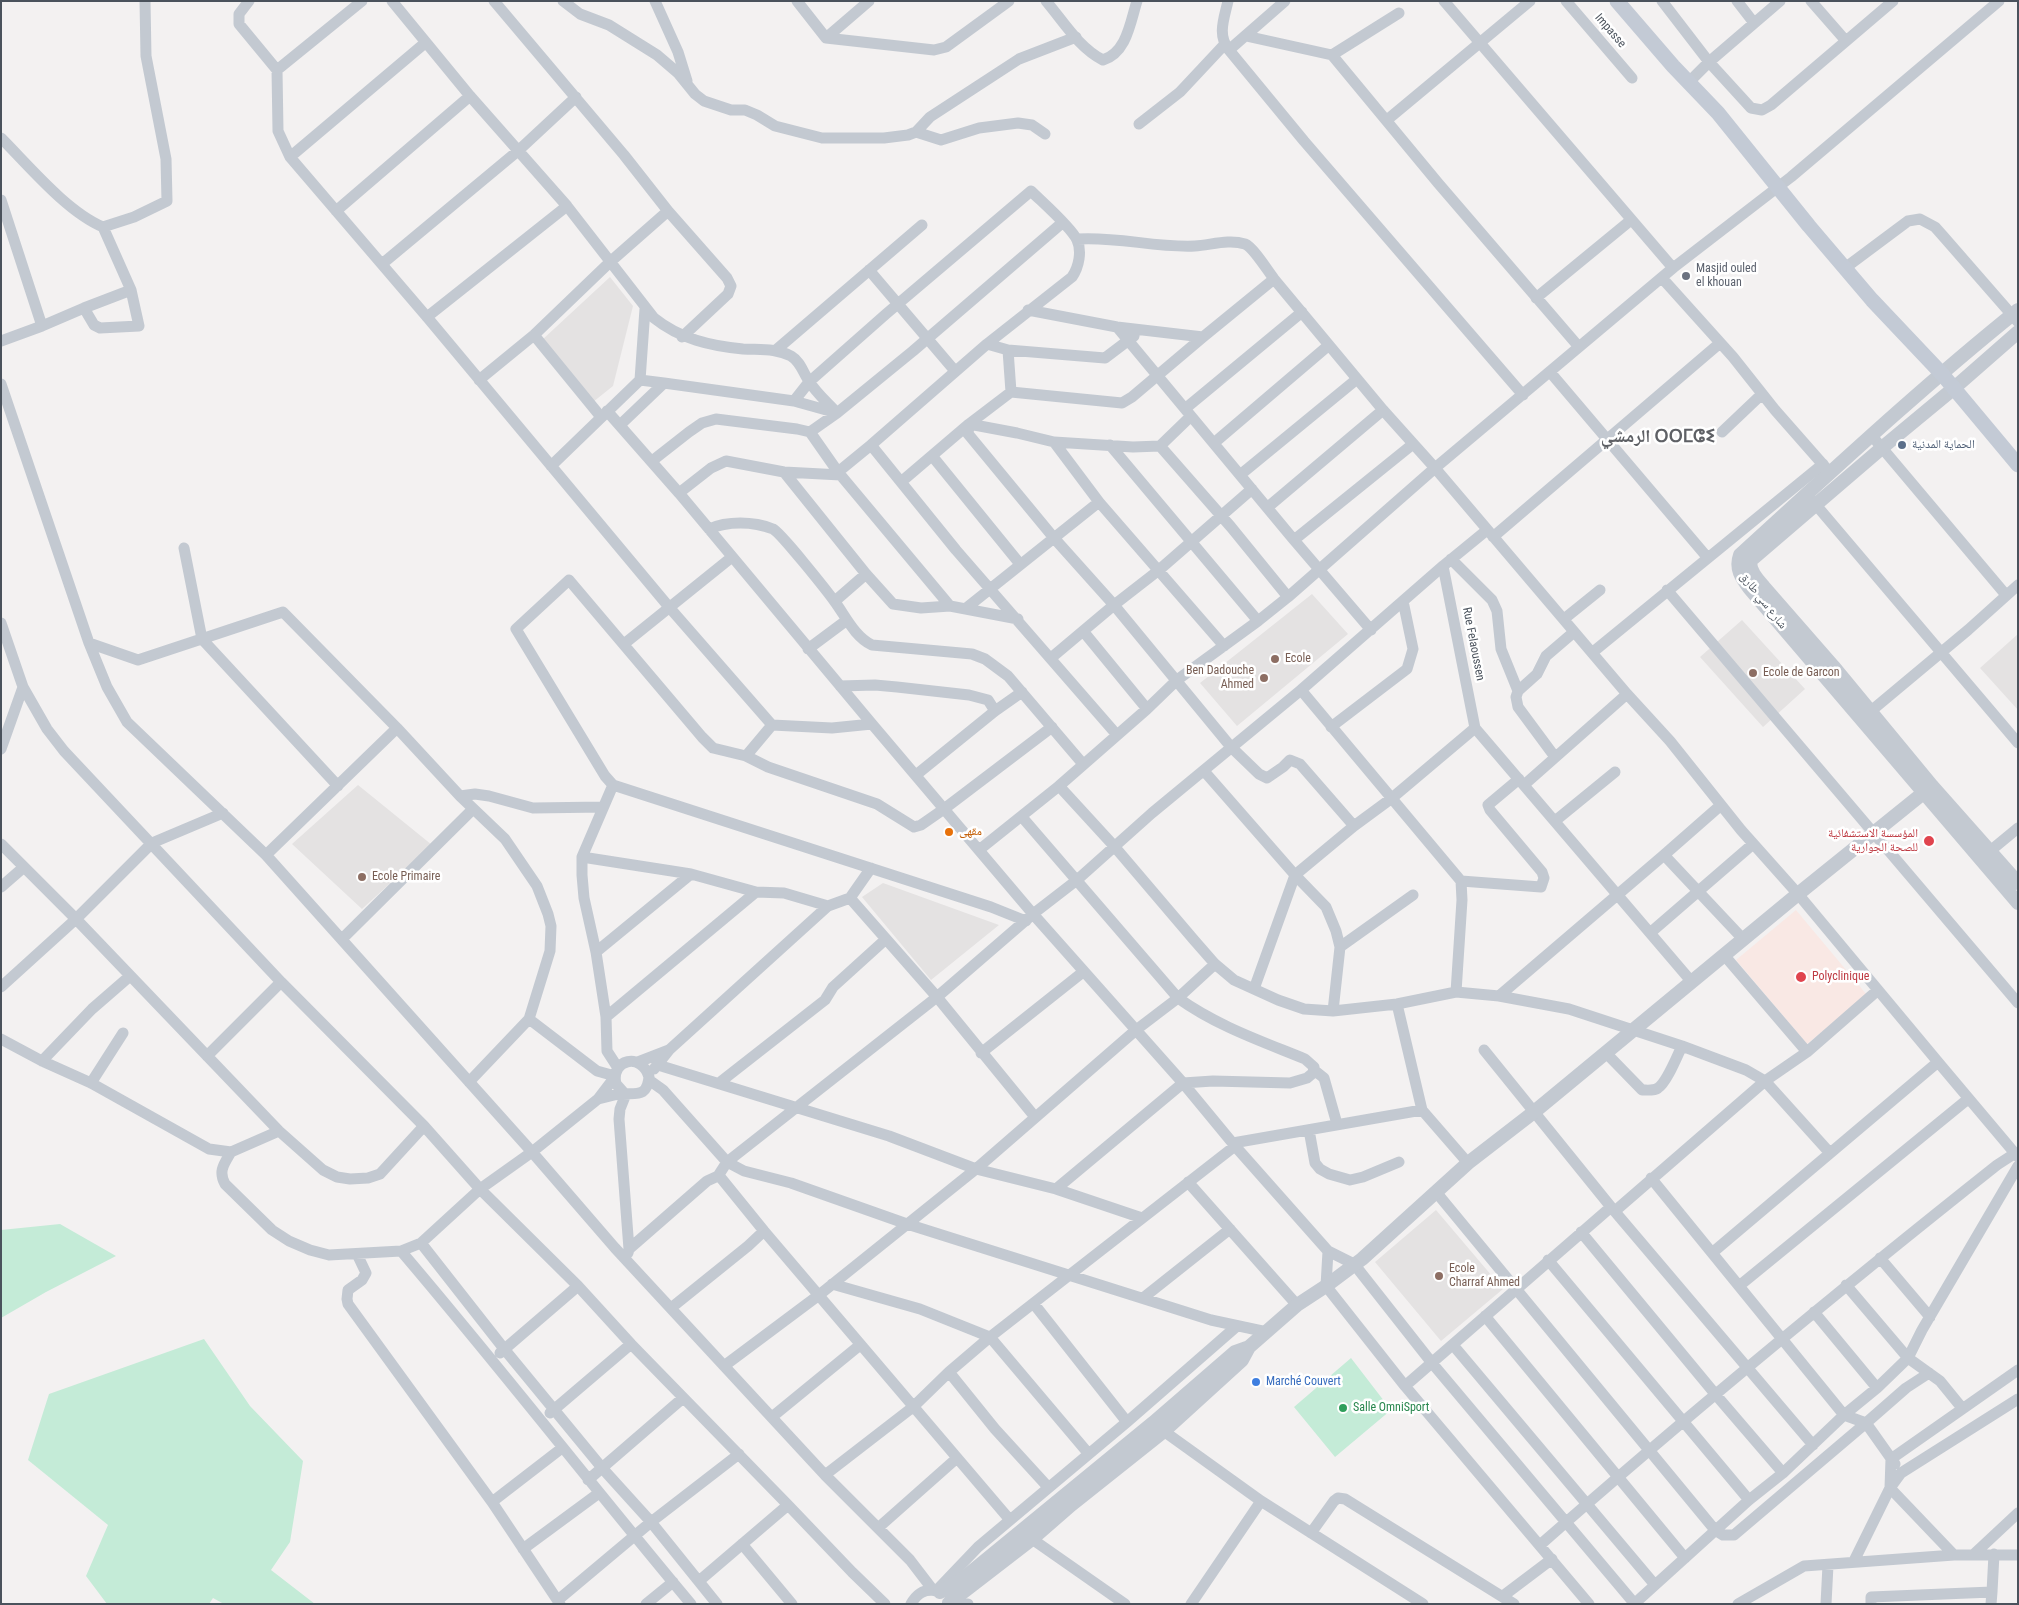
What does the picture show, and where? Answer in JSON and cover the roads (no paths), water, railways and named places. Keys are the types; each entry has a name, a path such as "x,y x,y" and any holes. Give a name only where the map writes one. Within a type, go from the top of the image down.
{"main road":[{"path":"1618,1 1673,66 1718,113 1872,300 1942,374 2018,465"}],"street":[{"path":"103,227 134,217 167,201 166,159 146,56 145,1"},
{"path":"249,1 239,14 239,24 276,70 278,131 290,157 670,607 772,725 832,728 872,724"},
{"path":"276,70 362,1"},
{"path":"392,1 470,96 567,206 645,309 668,329 682,337 742,349 776,350 796,360 810,382 837,413"},
{"path":"494,1 576,97 668,211 727,278 731,286 728,294 682,337"},
{"path":"564,1 580,14 622,32 681,70"},
{"path":"655,1 688,85 704,101 731,110 745,110 775,126 822,138 884,138 916,132 930,116 1019,58 1076,37"},
{"path":"797,1 826,38 934,50 946,47 1009,1"},
{"path":"826,38 870,1"},
{"path":"1046,1 1093,56 1103,60 1111,58 1119,51 1126,39 1137,1"},
{"path":"1228,1 1222,30 1227,47 1292,127 1523,395"},
{"path":"1138,124 1185,87 1227,47 1246,36 1285,1"},
{"path":"1444,1 1673,268"},
{"path":"1387,120 1530,1"},
{"name":"Impasse","path":"1566,1 1632,78"},
{"path":"1662,1 1709,62 1751,108 1762,110 1771,105 1893,1"},
{"path":"1737,1 1754,23"},
{"path":"1689,82 1709,62 1780,1"},
{"path":"1811,1 1846,41"},
{"path":"979,850 1059,786 1147,709 1177,680 1288,597 1436,468 1673,268 1798,171 1999,1"},
{"path":"1332,55 1399,13"},
{"path":"1246,36 1332,55 1536,298 1580,347"},
{"path":"290,157 425,43"},
{"path":"336,212 470,96"},
{"path":"382,264 519,150 576,97"},
{"path":"916,132 941,140 979,128 1018,123 1032,125 1045,134"},
{"path":"1,138 60,196 83,216 103,227 132,290 138,326 100,328 94,325 84,308"},
{"path":"679,493 711,468 726,461 784,472 840,474 955,371 1028,310 1072,277 1076,270 1079,255 1077,239 1031,191 899,303 810,382 794,401"},
{"path":"1,200 42,326"},
{"path":"427,317 567,206"},
{"path":"478,380 534,335 610,262 668,211"},
{"path":"1845,268 1908,221 1914,218 1920,219 1935,227 2016,316"},
{"path":"1536,298 1631,220"},
{"path":"810,432 837,413 928,338 1062,223"},
{"path":"776,350 922,225"},
{"path":"1077,239 1103,238 1194,246 1240,243 1247,245 1383,410 1436,468 1627,694 1670,741 1753,844 1798,894 2016,1155 1846,1285 1540,1545"},
{"path":"869,270 955,371"},
{"path":"1592,652 1707,557 1827,468 1662,278"},
{"path":"901,482 967,430 1011,392 1122,403 1132,398 1274,279"},
{"path":"1,341 132,290"},
{"path":"552,466 640,380 645,309"},
{"path":"1028,310 1117,327 1203,337"},
{"path":"967,430 1017,433 1054,442 1133,447 1160,446 1189,412 1302,312"},
{"name":"شارع سي طارق","path":"1811,499 1827,468 1872,436 1942,374 2016,316"},
{"path":"1117,327 1319,571 1371,630"},
{"path":"987,344 1008,350 1105,358 1141,330"},
{"name":"شارع سي طارق","path":"2018,332 1883,447 1811,499 1745,558 1738,562 1741,577 1866,716 1986,855 2018,883"},
{"path":"534,335 604,414 620,424 652,461 808,649 979,850 1030,918 1136,1030 1328,1251 1354,1264 1432,1363 1634,1603 1749,1500 1783,1473 1908,1358 2018,1166"},
{"path":"628,1254 707,1181 718,1176 727,1162 937,996 1301,690 1447,562 1490,533 1607,440 1720,343"},
{"path":"1214,443 1329,345"},
{"path":"1008,350 1011,392"},
{"path":"1550,372 1707,557"},
{"path":"1240,475 1357,379"},
{"path":"640,380 794,401 837,413"},
{"path":"1,384 89,643 107,687 127,722 266,855 532,1152 615,1248 628,1254 671,1308 724,1366 825,1474 945,1597"},
{"path":"620,424 664,384"},
{"path":"1722,432 1762,394"},
{"path":"1268,508 1383,410"},
{"path":"652,461 702,423 716,419 810,432 840,474 950,606"},
{"path":"967,430 1054,538 1114,605 1231,747 1259,774 1267,778 1284,767 1290,760 1300,764 1354,826"},
{"path":"1872,436 2006,595"},
{"path":"1054,442 1100,502 1224,646"},
{"path":"1294,540 1413,444"},
{"path":"871,445 989,588 1018,619 1116,735"},
{"path":"1110,445 1258,621"},
{"path":"1160,446 1221,515 1288,597"},
{"path":"933,457 1020,564"},
{"path":"784,472 866,574 893,604 921,608 950,606 1018,619"},
{"path":"1051,658 1159,570 1252,489"},
{"path":"1811,499 2018,742"},
{"path":"965,608 1100,502"},
{"path":"709,529 725,523 736,523 774,530 835,601 864,642 872,646 972,654 985,659 1008,676 1083,764"},
{"path":"184,548 202,639 338,786"},
{"path":"624,644 732,557"},
{"path":"1447,562 1492,600 1497,611 1501,649 1518,691 1516,702 1518,707 1555,757"},
{"name":"Rue Felaoussen","path":"1447,562 1475,728"},
{"path":"835,601 866,574"},
{"path":"1030,918 612,785 516,629 569,580 713,748 746,756 768,767 877,804 914,826 921,825 944,809 1052,727"},
{"path":"1866,716 2018,585"},
{"path":"1564,619 1600,590"},
{"path":"1668,590 2018,1004"},
{"path":"1332,727 1407,669 1411,659 1412,639 1403,601"},
{"path":"89,643 138,660 283,612 398,728 460,796 505,839 537,886 549,920 550,951 529,1019 469,1082"},
{"path":"808,649 847,620"},
{"path":"1,622 23,687 47,729 64,751 281,982 424,1126 480,1189 578,1286 683,1398 885,1604"},
{"path":"1083,631 1147,709"},
{"path":"1518,691 1537,674 1546,656 1574,632"},
{"path":"840,686 882,685 969,695 988,700 996,711"},
{"path":"1,749 23,687"},
{"path":"1301,690 1461,881 1462,900 1456,992"},
{"path":"916,775 1022,692"},
{"path":"1461,881 1541,887 1544,878 1542,872 1490,810 1488,805 1555,757 1627,694"},
{"path":"746,756 772,725"},
{"path":"266,855 398,728"},
{"path":"1254,989 1295,875 1354,826 1392,798 1475,728 1692,982"},
{"path":"1204,771 1295,875 1326,907 1336,930 1340,947 1333,1011"},
{"path":"1555,822 1615,772"},
{"path":"612,785 582,857 584,898 596,952 606,1017 607,1051 616,1074 619,1090 625,1094"},
{"path":"1059,786 1114,846 1215,964 1234,980 1304,1009 1333,1011 1397,1004 1456,992 1499,996 1569,1009 1682,1046 1746,1070 1765,1081 1829,1152"},
{"path":"945,1597 964,1578 1159,1427 1235,1352 1249,1347 1297,1305 1326,1286 1354,1264 1468,1163 1534,1112 1724,954 1928,790"},
{"path":"460,796 476,794 489,796 533,808 603,806"},
{"path":"1499,996 1721,805"},
{"path":"342,939 474,809"},
{"path":"1,987 76,919 152,843 223,813"},
{"path":"1022,817 1178,998 1222,1026 1305,1059 1312,1064 1314,1070 1324,1078 1337,1124"},
{"path":"1986,855 2018,828"},
{"path":"1,844 76,919 279,1131 323,1170 337,1177 368,1178 380,1174 424,1126"},
{"path":"1650,933 1700,892 1753,844"},
{"path":"1664,855 1744,939"},
{"name":"شارع سي طارق","path":"1986,855 2018,902"},
{"path":"582,857 690,874 756,892 784,893 828,906"},
{"path":"1,887 24,867"},
{"path":"598,1099 625,1094 636,1095 645,1089 649,1078 669,1050 828,906 850,898 870,868"},
{"path":"596,952 690,874"},
{"path":"606,1017 756,892"},
{"path":"1340,947 1413,895"},
{"path":"850,898 937,996 981,1053 1035,1117"},
{"path":"719,1084 825,1000 833,987 886,939"},
{"path":"1724,954 1807,1052"},
{"path":"724,1366 819,1295 976,1169 1136,1030 1178,998 1215,964"},
{"path":"981,1053 1083,972"},
{"path":"42,1062 92,1009 130,976"},
{"path":"207,1056 281,982"},
{"path":"1404,1386 1581,1232 1651,1178 1765,1081 1807,1052 1878,990"},
{"path":"1397,1004 1422,1110 1468,1163"},
{"path":"529,1019 597,1071 616,1074"},
{"path":"91,1083 123,1033"},
{"path":"1,1039 42,1062 91,1083 209,1150 231,1152 279,1131"},
{"path":"1606,1053 1642,1090 1651,1090 1658,1089 1663,1082 1682,1046"},
{"path":"231,1152 221,1170 225,1184 272,1230 289,1241 310,1250 329,1255 401,1251 421,1243 480,1189 532,1152 598,1099 627,1062 638,1062 669,1050"},
{"path":"1484,1050 1613,1209 1813,1446"},
{"path":"638,1062 643,1065 649,1078 663,1090 727,1162 744,1171 791,1183 907,1224 1210,1320 1267,1332"},
{"path":"1712,1253 1829,1152 1938,1062"},
{"path":"658,1065 889,1136 976,1169 1056,1189 1142,1218"},
{"path":"1056,1189 1183,1083 1213,1081 1290,1083 1307,1078 1314,1070"},
{"path":"625,1094 619,1118 628,1254"},
{"path":"1739,1286 1968,1099"},
{"path":"825,1474 913,1407 948,1372 990,1337 1234,1144 1422,1110"},
{"path":"1309,1130 1315,1163 1320,1169 1329,1174 1350,1180 1364,1177 1399,1162"},
{"path":"718,1176 1010,1520"},
{"path":"1651,1178 1844,1415 1866,1423 1901,1473"},
{"path":"1188,1182 1297,1305"},
{"path":"1436,1192 1715,1530 1722,1535 1734,1535 1906,1388 1929,1373"},
{"path":"1143,1298 1230,1229"},
{"path":"671,1308 764,1231"},
{"path":"1581,1232 1783,1473"},
{"path":"421,1243 504,1350 603,1469 651,1522 717,1604"},
{"path":"401,1251 691,1604"},
{"path":"1328,1251 1326,1286 1404,1386 1589,1604"},
{"path":"357,1254 366,1273 364,1277 348,1290 348,1304 492,1502 559,1602 651,1522 739,1454"},
{"path":"1880,1258 1930,1317"},
{"path":"1548,1260 1749,1500"},
{"path":"832,1284 920,1309 990,1337 1088,1452"},
{"path":"1846,1285 1908,1358 1940,1381 1962,1408"},
{"path":"492,1360 578,1286"},
{"path":"1034,1304 1127,1422"},
{"path":"1814,1312 1877,1388"},
{"path":"1485,1316 1685,1558"},
{"path":"945,1597 978,1547 1088,1452 1127,1422 1237,1326"},
{"path":"541,1420 631,1344"},
{"path":"772,1417 860,1345"},
{"path":"1453,1345 1655,1585"},
{"path":"1891,1459 2018,1370"},
{"path":"948,1372 995,1429 1048,1487"},
{"path":"588,1480 683,1398"},
{"path":"1854,1561 1890,1488 1901,1473 2018,1399"},
{"path":"1159,1427 1261,1501 1423,1604"},
{"path":"492,1502 562,1448"},
{"path":"878,1528 956,1458"},
{"path":"1891,1459 1890,1488 1954,1555"},
{"path":"945,1597 1032,1539 1110,1466"},
{"path":"522,1549 599,1493"},
{"path":"1311,1533 1334,1501 1338,1498 1345,1498 1514,1604"},
{"path":"1192,1604 1261,1501"},
{"path":"699,1581 788,1504"},
{"path":"1973,1555 2018,1513"},
{"path":"1032,1539 1126,1604"},
{"path":"742,1544 792,1604"},
{"path":"1991,1604 1994,1554"},
{"path":"1738,1604 1804,1566 1954,1555 2018,1554"},
{"path":"1503,1596 1552,1559"},
{"path":"1826,1604 1828,1565"},
{"path":"646,1604 673,1582"},
{"path":"1871,1604 1871,1598 1992,1592"},
{"path":"911,1604 919,1593 945,1597 968,1604"}],"place":[{"name":"Masjid ouled el khouan","path":"1686,276"},
{"name":"الحماية المدنية","path":"1902,445"},
{"name":"Ecole","path":"1275,659"},
{"name":"Ecole de Garcon","path":"1753,673"},
{"name":"Ben Dadouche Ahmed","path":"1264,678"},
{"name":"مقهى","path":"949,832"},
{"name":"المؤسسة الاستشفائية للصحة الجوارية","path":"1929,841"},
{"name":"Ecole Primaire","path":"362,877"},
{"name":"Polyclinique","path":"1801,977"},
{"name":"Ecole Charraf Ahmed","path":"1439,1276"},
{"name":"Marché Couvert","path":"1256,1382"},
{"name":"Salle OmniSport","path":"1343,1408"}],"district":[{"name":"الرمشي ⵔⵔⵎⵛⵉ","path":"1658,437"}]}
